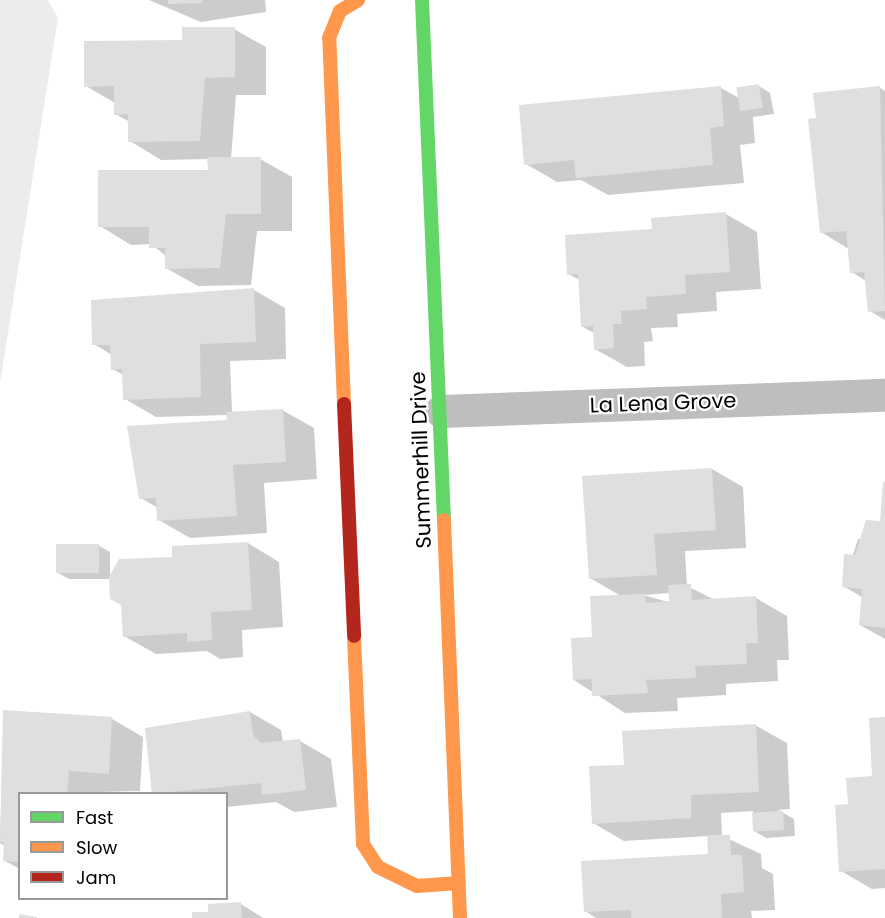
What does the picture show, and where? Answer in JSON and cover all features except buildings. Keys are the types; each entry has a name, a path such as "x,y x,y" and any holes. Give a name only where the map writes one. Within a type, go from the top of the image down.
{"street":[{"path":"358,0 340,11 329,38 363,844 378,867 417,886 459,883"},
{"name":"Summerhill Drive","path":"422,0 441,411 460,918"},
{"name":"La Lena Grove","path":"441,411 885,395"}],"shaded area":[{"path":"0,0 48,0 58,18 0,383"}],"traffic: fast":[{"path":"422,0 444,520"}],"traffic: slow":[{"path":"344,404 329,38 340,11 358,0"},
{"path":"444,520 460,918"},
{"path":"354,636 363,844 378,867 417,886 459,883"}],"traffic: jam":[{"path":"344,404 354,636"}]}
